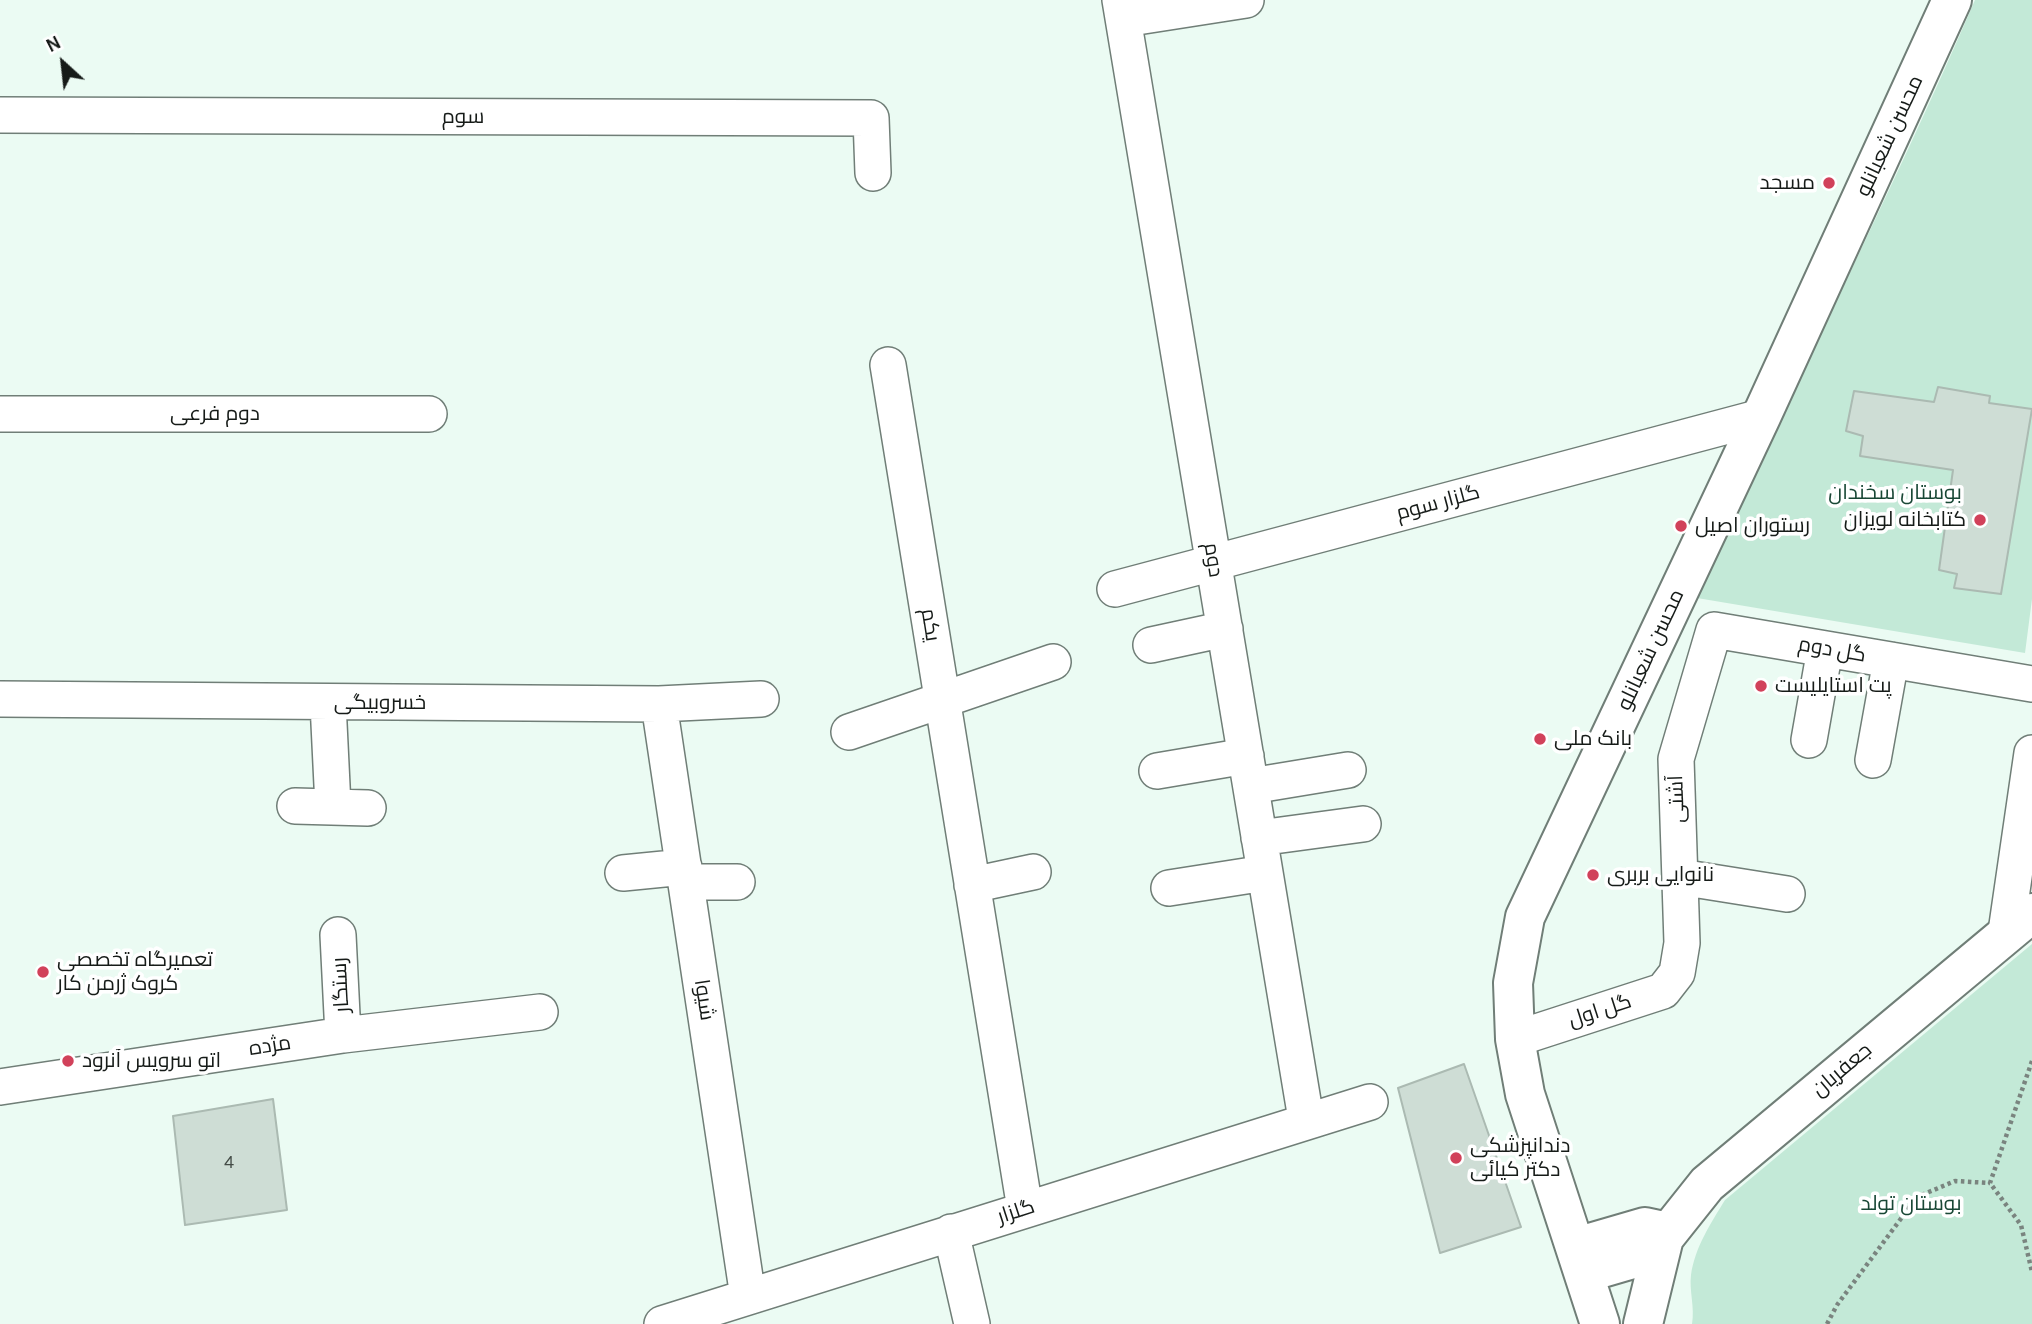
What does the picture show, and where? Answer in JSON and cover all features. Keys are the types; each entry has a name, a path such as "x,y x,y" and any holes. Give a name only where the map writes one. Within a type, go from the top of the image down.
{"main road":[{"name":"محسن شعبانلو","path":"1600,1324 1525,1094 1515,1039 1513,983 1525,917 1761,417 1952,0"},
{"name":"جعفریان","path":"1664,1238 1707,1184 2019,923"},
{"path":"1579,1259 1595,1270 1653,1253 1661,1247 1664,1238"},
{"path":"1643,1324 1664,1238"}],"street":[{"path":"1122,10 1246,0"},
{"name":"دوم","path":"1122,10 1307,1119"},
{"name":"سوم","path":"0,115 871,118 873,173"},
{"name":"یکم","path":"888,365 1025,1209"},
{"name":"دوم فرعی","path":"0,414 429,414"},
{"name":"گلزار سوم","path":"1115,589 1761,417"},
{"path":"1151,645 1225,629"},
{"name":"گل دوم","path":"1714,630 2032,684"},
{"name":"آشتی","path":"1677,973 1682,943 1676,759 1714,630"},
{"path":"1809,740 1825,649"},
{"path":"1873,760 1891,660"},
{"path":"849,732 1053,662"},
{"name":"خسروبیگی","path":"0,699 659,704 761,699"},
{"path":"328,703 333,806"},
{"name":"شیوا","path":"659,704 748,1297"},
{"path":"2019,923 2032,753"},
{"path":"1157,771 1348,770"},
{"path":"295,806 368,808"},
{"path":"1259,838 1363,824"},
{"path":"972,885 1033,872"},
{"path":"623,873 685,874 737,881"},
{"path":"1169,888 1265,873"},
{"path":"1680,877 1787,894"},
{"name":"رستگار","path":"338,935 343,1035"},
{"name":"گل اول","path":"1515,1039 1663,991 1677,973"},
{"name":"مژده","path":"0,1087 343,1035 540,1012"},
{"name":"گلزار","path":"662,1324 1307,1119 1370,1102"},
{"path":"951,1232 972,1324"}],"path":[{"path":"1990,1182 2032,1061"},
{"path":"1827,1324 1837,1305 1917,1196 1955,1181 1990,1182"},
{"path":"1990,1182 2021,1225 2032,1272"}],"green space":[{"name":"بوستان سخندان","path":"1975,0 2032,0 2032,599 2025,653 1697,598 1908,150"},
{"name":"بوستان تولد","path":"2032,944 2032,1324 1692,1324 1693,1265 1704,1236 1725,1200"}],"building":[{"name":"کتابخانه لویزان","path":"1938,387 1990,396 1989,403 2032,409 2001,594 1954,588 1957,574 1939,570 1953,470 1860,456 1863,436 1846,431 1854,391 1934,402"},
{"name":"دندانپزشکی دکتر کیائی","path":"1464,1064 1521,1227 1440,1253 1398,1088"},
{"path":"273,1099 287,1210 185,1225 173,1116"}],"place":[{"name":"مسجد","path":"1829,183"},
{"name":"کتابخانه لویزان","path":"1980,520"},
{"name":"رستوران اصیل","path":"1681,526"},
{"name":"پت استایلیست","path":"1761,686"},
{"name":"بانک ملی","path":"1540,739"},
{"name":"نانوایی بربری","path":"1593,875"},
{"name":"تعمیرگاه تخصصی کروک ژرمن کار","path":"43,972"},
{"name":"اتو سرویس آنرود","path":"68,1061"},
{"name":"دندانپزشکی دکتر کیائی","path":"1456,1158"}]}
